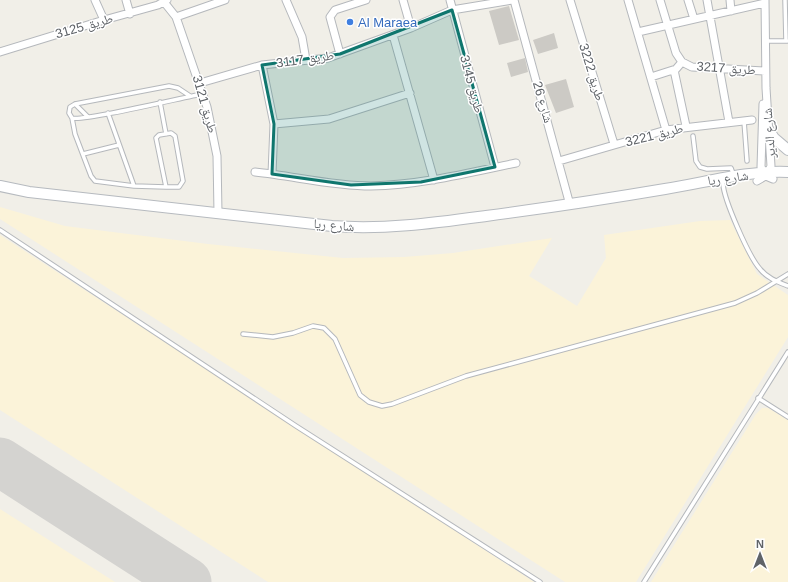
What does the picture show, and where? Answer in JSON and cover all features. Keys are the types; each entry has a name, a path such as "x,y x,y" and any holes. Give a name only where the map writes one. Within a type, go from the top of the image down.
{"main road":[{"path":"768,129 774,138 788,150"},
{"name":"شارع ريا","path":"0,186 29,192 332,226 376,228 413,225 570,205 668,189 722,184 788,172"},
{"name":"شارع ريا","path":"668,189 690,183 734,177 766,176 788,178"}],"street":[{"path":"95,0 104,20"},
{"path":"126,0 130,14"},
{"path":"176,17 225,0"},
{"path":"286,0 302,37 306,60"},
{"path":"340,54 330,17 335,10 349,2 366,0"},
{"path":"403,0 411,28"},
{"name":"طريق 3145","path":"450,0 495,167"},
{"name":"طريق 3117","path":"200,83 262,65 340,54 411,28 452,10 498,1 513,0"},
{"name":"شارع 26","path":"513,0 560,161 570,205"},
{"name":"طريق 3222","path":"570,0 614,144"},
{"path":"628,0 666,130"},
{"name":"طريق 3217","path":"660,0 676,53 682,62 692,67 765,71"},
{"path":"688,0 694,19"},
{"path":"707,0 729,122"},
{"path":"730,0 731,11"},
{"name":"طريق 3125","path":"0,52 104,20 130,14 162,2"},
{"name":"طريق 3121","path":"162,2 176,17 203,93 213,132 217,156 218,213"},
{"path":"638,32 765,2"},
{"name":"شارع الدير","path":"765,2 765,71 771,166 766,176"},
{"path":"393,35 434,180"},
{"path":"651,77 674,70 678,68 682,62"},
{"path":"262,65 274,124 272,174"},
{"path":"674,70 686,126"},
{"name":"شارع الدير","path":"766,88 762,129 761,164 766,176"},
{"path":"274,124 329,119 410,93"},
{"name":"طريق 3221","path":"560,161 666,130 686,126 748,120"},
{"path":"256,172 363,186 434,180 516,163"}],"lane":[{"path":"764,42 787,41 787,14 785,0"},
{"path":"166,187 156,140 158,136 173,133 175,136 183,181 179,187 166,187 134,186 95,180 91,176 82,154 69,110 75,104 169,86 178,88 190,96"},
{"path":"72,118 78,119 203,93"},
{"path":"160,102 166,134"},
{"path":"75,104 88,117"},
{"path":"108,113 134,186"},
{"path":"747,161 748,120"},
{"path":"693,136 697,165 707,169 731,168 734,177"},
{"path":"82,154 119,146"},
{"path":"722,184 728,203 754,261 767,276 788,286"},
{"path":"0,230 296,426 540,582"},
{"path":"243,334 273,337 293,333 313,326 324,328 335,339 360,394 373,404 387,405 466,376 735,303 757,293 788,274"},
{"path":"644,582 788,352"},
{"path":"758,398 788,417"}],"highlighted area":[{"path":"452,10 495,167 421,182 351,185 272,174 274,124 262,65 340,54"}],"sand":[{"path":"0,207 65,226 208,244 343,258 404,257 453,253 552,238 529,276 577,306 606,258 604,235 700,221 730,220 757,274 788,295 788,337 636,582 565,582 0,219"},
{"path":"0,235 534,582 268,582 0,410"},
{"path":"762,408 768,408 788,420 788,582 651,582 756,414"},
{"path":"0,509 115,582 0,582"}],"building":[{"path":"509,6 519,40 499,45 489,11"},
{"path":"554,33 558,48 538,54 533,40"},
{"path":"525,58 528,72 511,77 507,63"},
{"path":"566,79 574,107 556,113 545,85"}],"runway":[{"path":"0,462 187,582"}],"place":[{"name":"Al Maraea","path":"350,22"}]}
